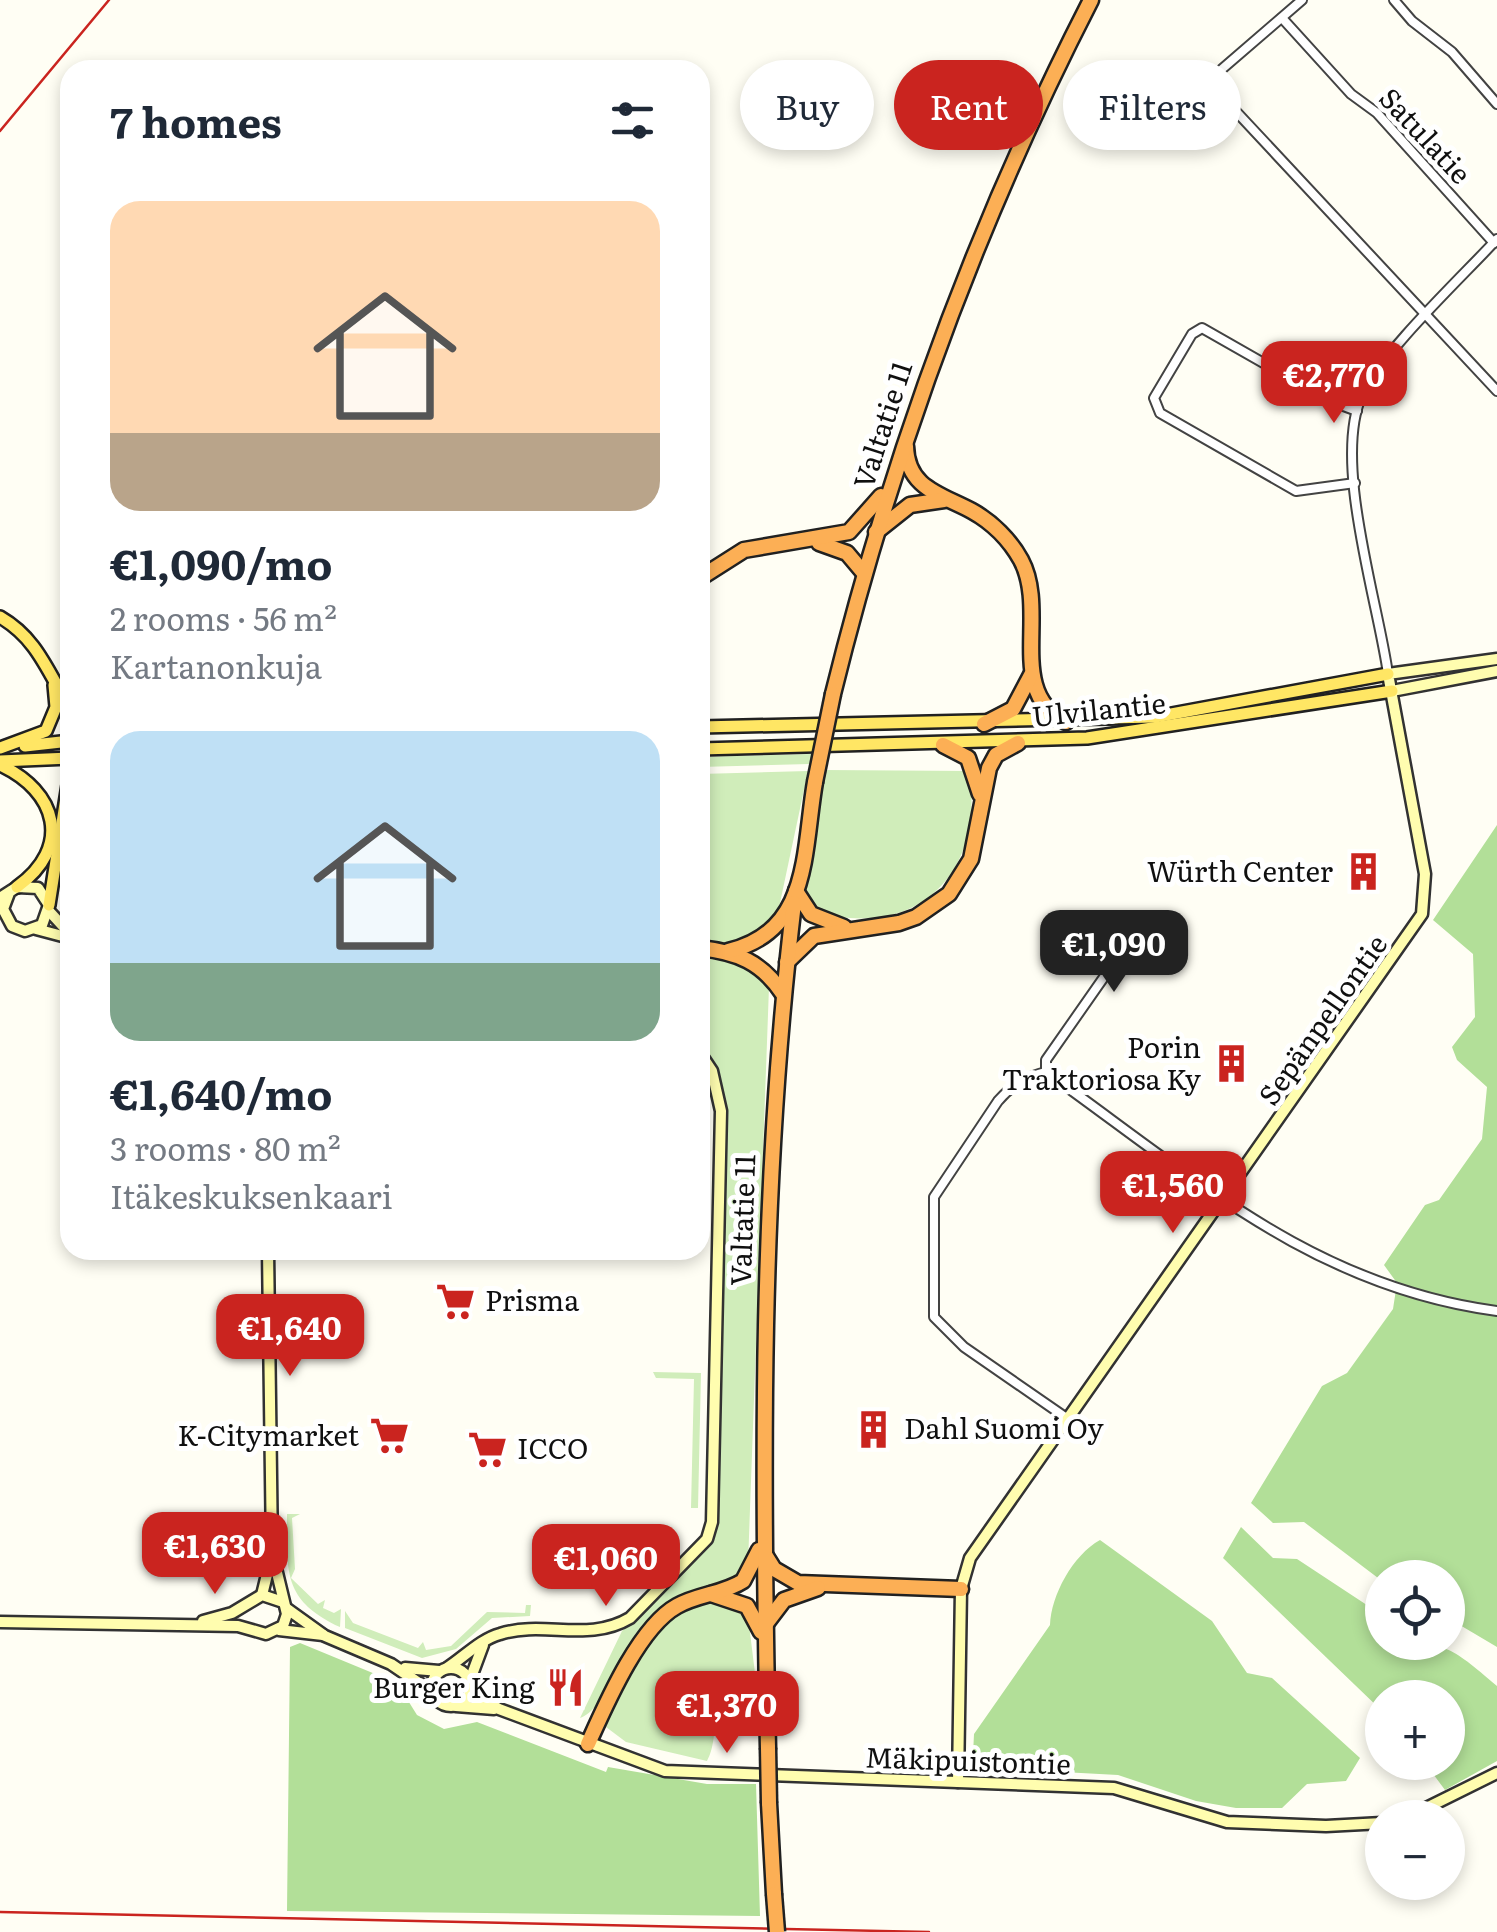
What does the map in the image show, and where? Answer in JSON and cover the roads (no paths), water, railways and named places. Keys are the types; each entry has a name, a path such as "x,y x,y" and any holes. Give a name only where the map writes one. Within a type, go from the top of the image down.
{"highway":[{"name":"Valtatie 11","path":"766,1642 762,1545 766,1250 782,994 814,782 863,572 939,337 1010,164 1091,0"},
{"path":"905,435 909,470 945,500 986,520 1020,558 1034,604 1032,675 1039,700 1066,722"},
{"path":"710,572 744,550 764,544 814,542 859,526 890,483"},
{"path":"874,534 910,506 945,500"},
{"path":"814,542 847,553 863,572"},
{"path":"984,724 1013,709 1032,675"},
{"path":"786,962 814,936 846,927 899,923 916,917 948,894 972,858 982,800 996,754 1018,743"},
{"path":"943,745 968,758 982,800"},
{"path":"728,951 768,936 795,897 811,914 846,927"},
{"path":"710,949 728,951 760,965 782,994"},
{"path":"762,1545 784,1578 824,1586 961,1589"},
{"path":"588,1744 654,1625 675,1606 711,1594 748,1575 762,1545"},
{"path":"765,1625 784,1600 824,1586"},
{"path":"711,1594 747,1606 766,1642 769,1804 777,1932"}],"main road":[{"path":"0,617 26,634 60,691"},
{"name":"Ulvilantie","path":"710,728 1155,717 1388,674"},
{"path":"0,749 46,731 56,707 54,681"},
{"name":"Ulvilantie","path":"710,749 1018,743 1156,731 1392,691"},
{"path":"0,749 60,742"},
{"path":"0,763 60,759"},
{"path":"0,763 35,785 51,821 46,859 9,892"},
{"path":"49,908 60,837"}],"street":[{"path":"1302,0 1222,69 1214,83 1216,90 1497,391"},
{"path":"1394,0 1412,22 1452,52 1497,104"},
{"name":"Satulatie","path":"1282,18 1495,241"},
{"path":"1388,674 1355,483 1352,444 1357,411 1368,384 1495,241"},
{"path":"1355,483 1310,491 1284,486 1160,413 1154,398 1192,334 1202,328 1330,401 1357,411"},
{"name":"Ulvilantie","path":"1388,674 1497,659"},
{"name":"Ulvilantie","path":"1392,691 1497,671"},
{"name":"Sepänpellontie","path":"958,1782 961,1589 970,1558 1422,914 1425,874 1388,674"},
{"path":"60,923 38,888 9,892 3,909 5,924 26,931 60,934"},
{"path":"36,929 49,908"},
{"path":"1046,1072 1046,1060 1125,946 1118,918"},
{"path":"432,1692 443,1670 486,1640 516,1631 588,1632 615,1627 630,1618 707,1539 712,1522 720,1111 710,1069"},
{"path":"1046,1072 1298,1248 1370,1281 1445,1304 1497,1311"},
{"path":"1046,1072 1010,1087 934,1197 931,1302 941,1328 1068,1419"},
{"path":"268,1260 272,1552 286,1620 279,1630"},
{"path":"253,1628 248,1610 259,1597 272,1552"},
{"path":"188,1625 232,1613 259,1597 274,1596 325,1636 390,1664 432,1692 441,1703 455,1706 470,1686 486,1640"},
{"path":"0,1622 188,1625 325,1636"},
{"path":"390,1664 457,1668 470,1686"},
{"name":"Mäkipuistontie","path":"470,1686 498,1710"},
{"name":"Mäkipuistontie","path":"455,1706 498,1710 648,1766 702,1775 1114,1788 1227,1822 1310,1826 1365,1823"},
{"path":"1442,1800 1497,1773"}],"railway":[{"path":"0,131 109,0"},
{"path":"0,1912 929,1932"}],"place":[{"name":"Würth Center","path":"1363,872"},
{"name":"Porin Traktoriosa Ky","path":"1231,1064"},
{"name":"Prisma","path":"455,1301"},
{"name":"Dahl Suomi Oy","path":"874,1429"},
{"name":"K-Citymarket","path":"389,1436"},
{"name":"ICCO","path":"487,1449"},
{"name":"Burger King","path":"565,1688"}]}
